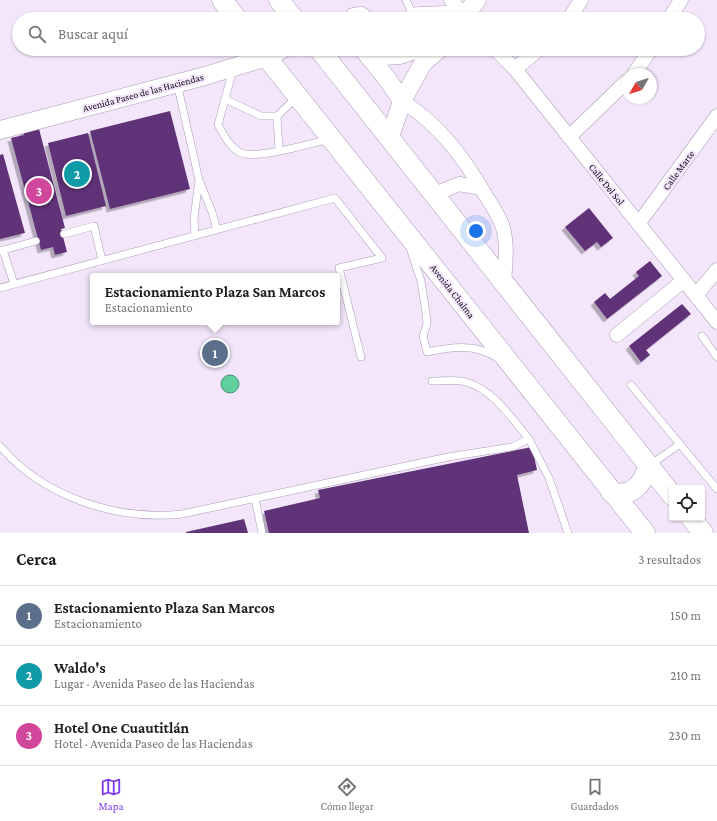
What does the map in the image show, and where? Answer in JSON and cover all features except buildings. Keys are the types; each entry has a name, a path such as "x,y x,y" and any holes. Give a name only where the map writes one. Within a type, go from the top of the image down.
{"main road":[{"path":"222,0 231,12"},
{"path":"279,0 288,12"},
{"name":"Avenida Chalma","path":"273,56 298,96 392,213 516,373 645,533"},
{"path":"325,56 669,491"},
{"path":"611,492 622,494 632,491 645,478 648,466"},
{"path":"693,521 703,533"}],"street":[{"path":"459,12 477,0"},
{"path":"573,12 581,0"},
{"path":"673,12 681,0"},
{"name":"Avenida Paseo de las Haciendas","path":"0,130 234,67 260,56"},
{"path":"369,56 402,101 420,112 437,128 457,151 481,188 503,228 505,245 504,283"},
{"path":"390,137 402,101 423,63 431,56"},
{"name":"Calle Del Sol","path":"502,56 515,68 717,322"},
{"path":"515,68 530,56"},
{"path":"638,68 646,56"},
{"path":"570,137 621,87"},
{"name":"Calle Marte","path":"639,224 717,116"},
{"path":"435,194 459,184 481,188"},
{"path":"696,295 717,270"},
{"path":"617,334 684,280"}],"lane":[{"path":"406,0 411,11 434,12"},
{"path":"350,12 362,10 365,12"},
{"path":"234,67 218,125 227,141 240,153 254,155 332,139"},
{"path":"177,83 199,180 212,212 217,230"},
{"path":"224,99 262,116 277,116 298,96"},
{"path":"277,116 279,151"},
{"path":"195,236 194,218 199,180"},
{"path":"0,288 335,198 382,258 339,268 361,357"},
{"path":"392,213 412,253 420,281 427,324 423,336 426,348 450,347 477,349 493,355 516,373"},
{"path":"64,234 94,226 102,260"},
{"path":"14,284 2,251 36,241"},
{"path":"702,336 717,357"},
{"path":"432,381 465,381 482,388 496,401 529,439 549,478 568,533"},
{"path":"631,385 717,489"},
{"path":"0,446 24,469 44,483 86,502 120,512 163,516 176,515 448,457 512,447 529,439"},
{"path":"648,466 680,444"},
{"path":"255,498 262,533"}],"shaded area":[{"path":"226,375 234,375 239,380 237,391 234,393 226,393 221,388 221,380"}],"place":[{"name":"Waldo's","path":"77,174"},
{"name":"Hotel One Cuautitlán","path":"39,191"},
{"name":"Estacionamiento Plaza San Marcos","path":"215,353"}]}
